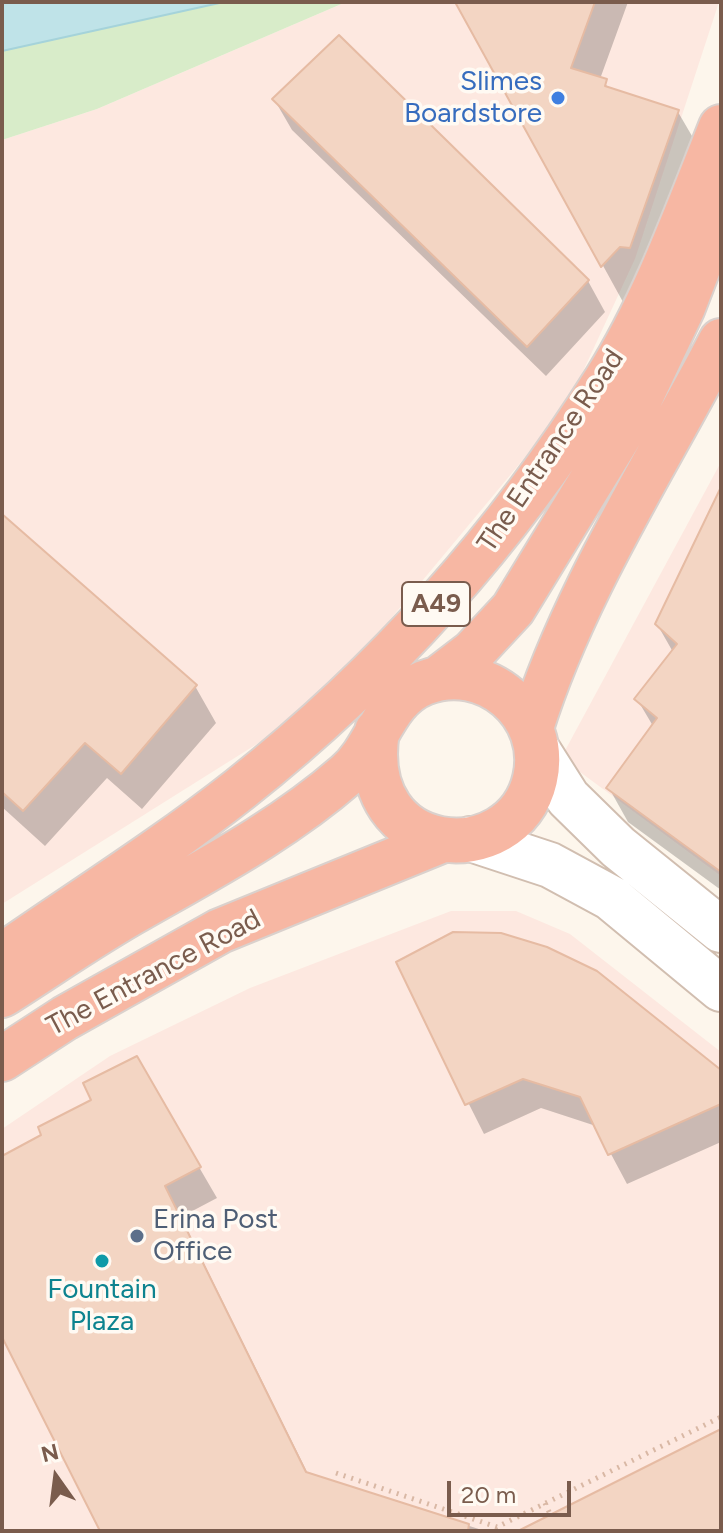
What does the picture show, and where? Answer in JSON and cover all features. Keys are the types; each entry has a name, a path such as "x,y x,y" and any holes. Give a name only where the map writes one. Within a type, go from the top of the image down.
{"highway":[{"name":"The Entrance Road","path":"2,956 239,789 373,673 483,552 606,379 668,258 721,127"},
{"name":"A49","path":"2,995 137,909 296,817 352,770 394,704 420,684 439,678 473,652 513,609 633,413 683,307 721,208"},
{"path":"377,731 373,760 378,788 394,815 417,832 457,840 496,830 520,810 535,780 534,738 543,689 575,616 721,341"},
{"path":"439,678 469,678 494,686 516,704 534,738"},
{"name":"The Entrance Road","path":"2,1059 65,1018 220,931 457,840"}],"street":[{"path":"534,738 568,798 608,837 721,930"},
{"path":"457,840 550,865 611,898 721,989"}],"path":[{"path":"336,1473 497,1527 721,1417"},
{"path":"545,1503 550,1514"}],"shaded area":[{"path":"346,2 719,2 635,259 566,408 319,705 2,904 2,140 97,109"},
{"path":"721,462 721,876 561,758"},
{"path":"451,911 516,911 570,934 721,1052 721,1531 4,1531 2,1129 110,1056 250,988"}],"green space":[{"path":"224,2 346,2 97,109 2,140 2,51"}],"water":[{"path":"2,2 224,2 2,51"}],"building":[{"path":"455,2 595,2 571,68 607,79 605,86 679,110 630,248 620,247 601,267"},
{"path":"339,35 589,280 527,347 272,99"},
{"path":"721,487 721,872 606,788 657,718 634,699 677,644 655,624"},
{"path":"2,514 197,685 121,774 85,743 23,811 2,792"},
{"path":"453,932 501,933 547,947 597,971 721,1070 721,1104 608,1155 580,1097 523,1079 465,1105 396,962"},
{"name":"Fountain Plaza","path":"137,1056 201,1167 165,1186 306,1472 469,1524 468,1531 100,1531 2,1337 2,1156 41,1135 38,1127 91,1100 83,1083"},
{"path":"721,1429 721,1531 518,1531"}],"place":[{"name":"Slimes Boardstore","path":"558,98"},
{"name":"Erina Post Office","path":"137,1236"},
{"name":"Fountain Plaza","path":"102,1261"}]}
